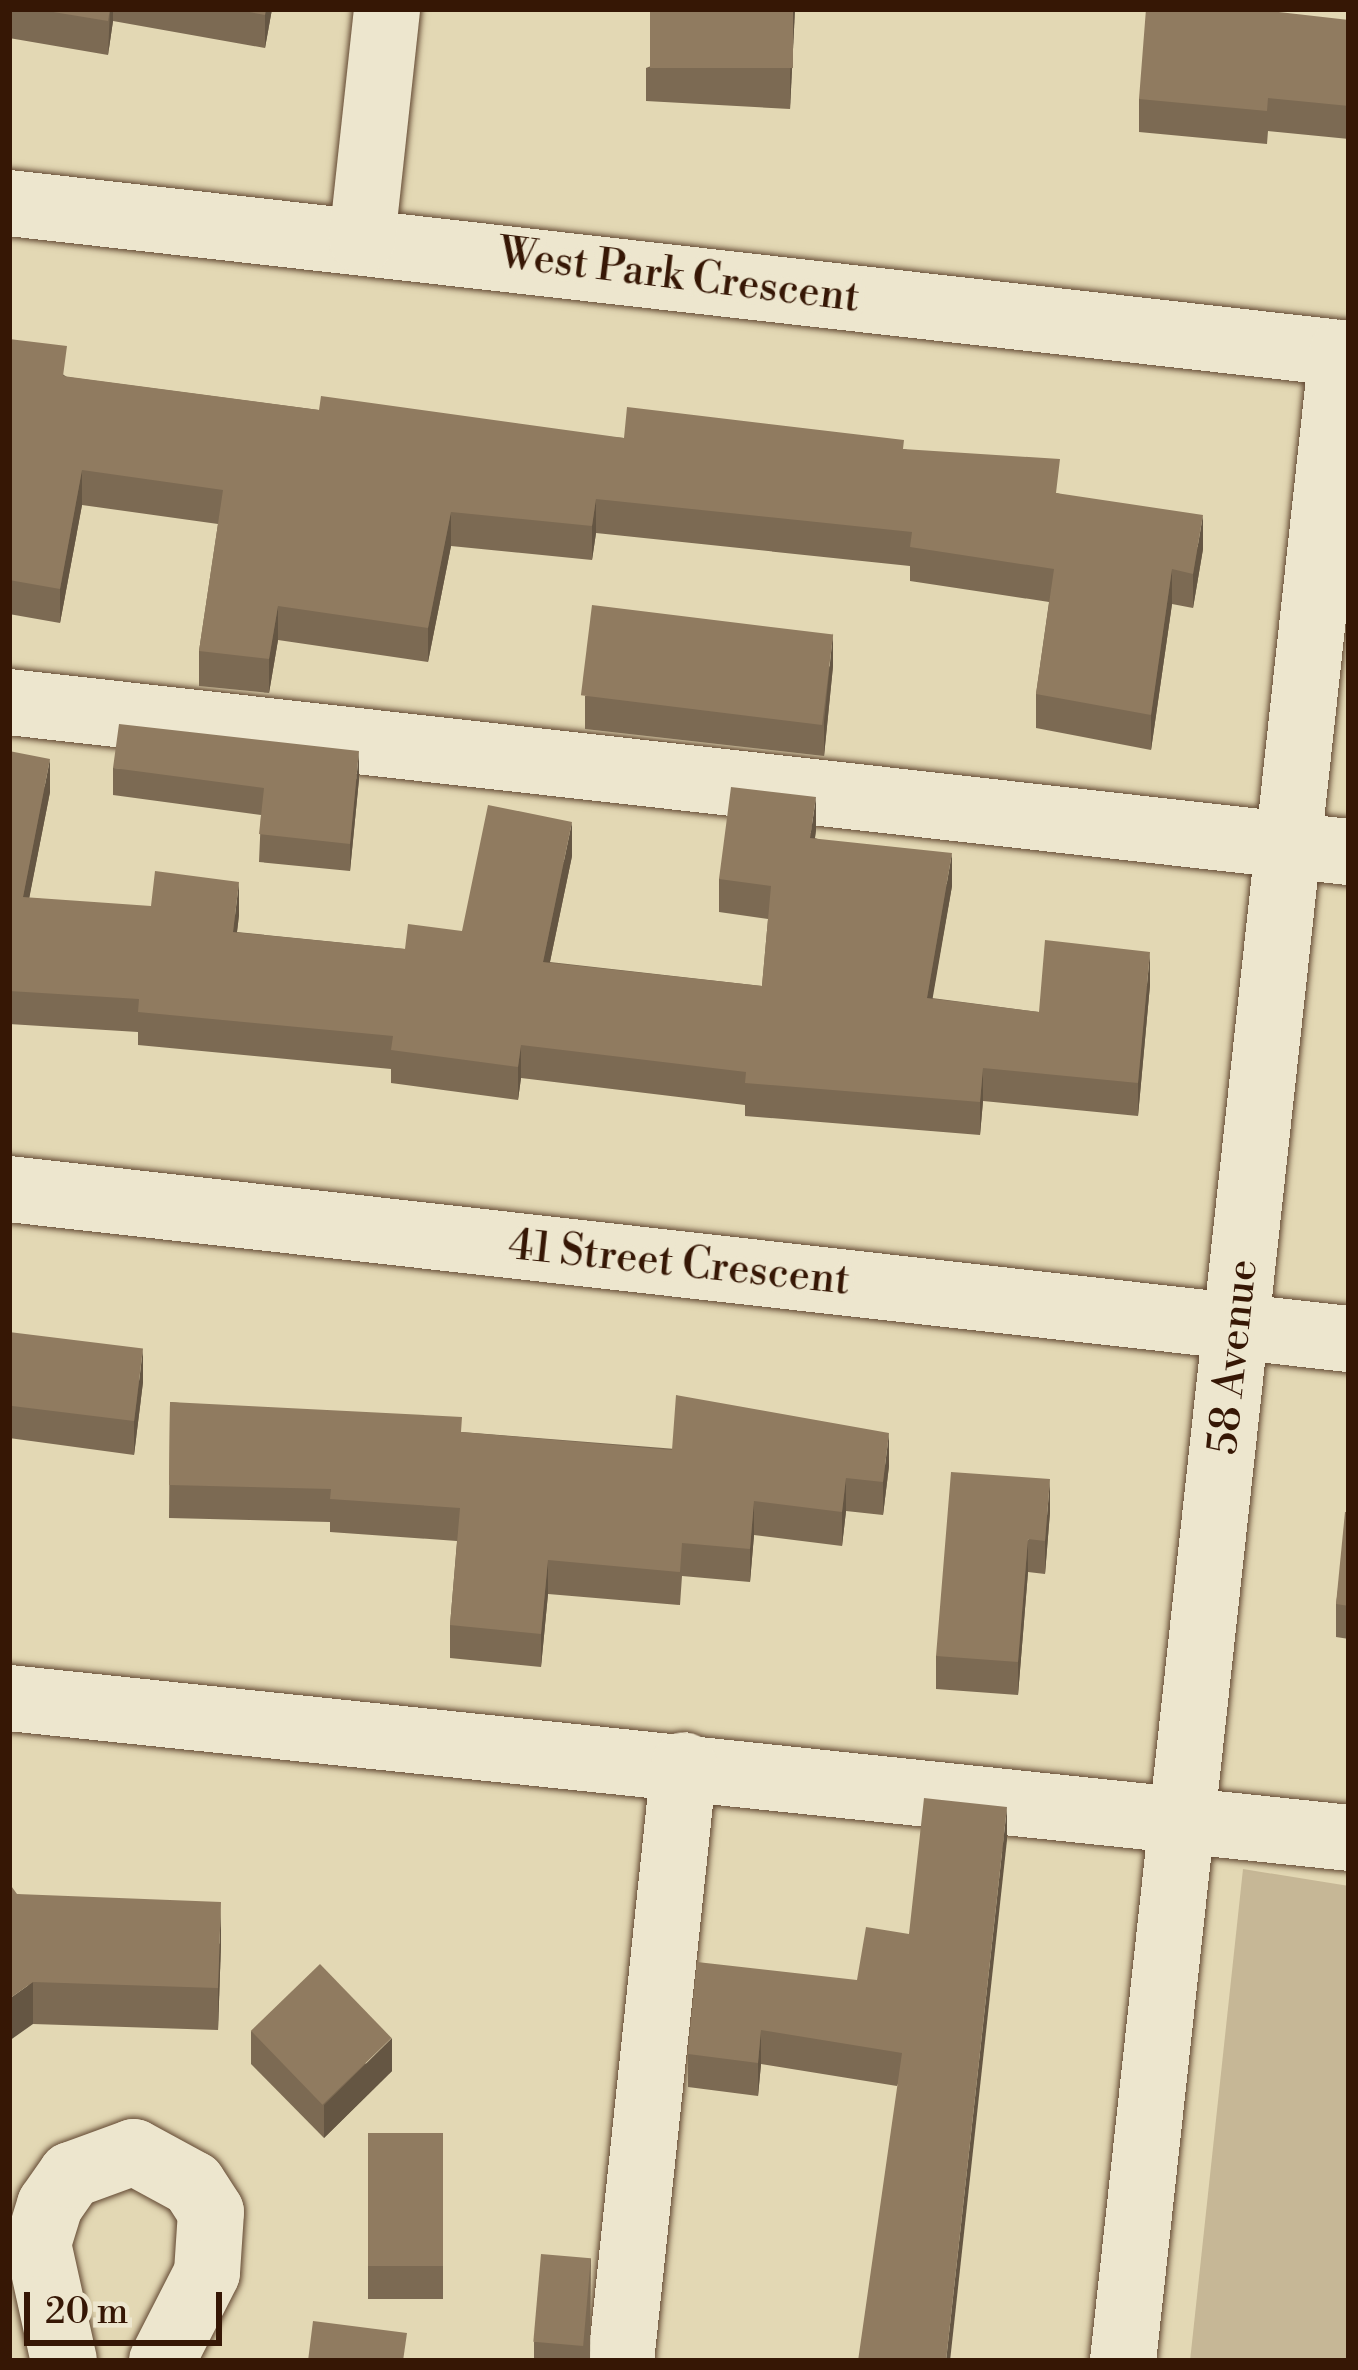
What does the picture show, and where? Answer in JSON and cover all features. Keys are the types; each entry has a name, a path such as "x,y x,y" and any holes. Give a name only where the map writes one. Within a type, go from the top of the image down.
{"street":[{"path":"362,241 387,9"},
{"name":"West Park Crescent","path":"9,202 1346,354"},
{"name":"58 Avenue","path":"1123,2361 1237,1326 1319,848 1346,354"},
{"path":"9,702 1319,848"},
{"name":"41 Street Crescent","path":"9,1189 1349,1340"},
{"path":"9,1698 1349,1838"},
{"path":"622,2361 684,1765"},
{"path":"64,2361 38,2244 50,2205 71,2175 134,2152 168,2164 211,2212 207,2273 162,2361"}],"shaded area":[{"path":"1243,1869 1349,1886 1349,2361 1190,2361"}],"building":[{"path":"35,9 110,9 108,21"},
{"path":"233,9 266,9 265,15"},
{"path":"650,9 793,9 793,68 650,68"},
{"path":"1146,9 1253,9 1349,20 1349,106 1268,98 1267,111 1139,99"},
{"path":"9,339 67,346 63,376 319,410 321,396 624,438 627,407 904,440 903,449 1060,459 1056,493 1203,515 1193,574 1172,569 1151,715 1036,694 1054,569 910,547 912,532 596,499 592,526 451,512 428,628 278,606 269,659 199,651 223,490 82,470 60,589 9,580"},
{"path":"592,605 833,635 822,725 581,695"},
{"path":"119,724 359,751 350,844 259,834 264,788 113,768"},
{"path":"9,751 50,759 23,897 151,906 155,871 239,882 233,932 405,949 408,924 462,931 488,805 572,822 543,962 762,986 771,886 719,879 731,787 816,797 810,838 952,853 927,998 1039,1012 1045,940 1150,952 1138,1083 983,1068 980,1102 745,1083 746,1072 521,1045 518,1067 391,1050 393,1036 138,1012 139,999 9,991"},
{"path":"9,1332 143,1348 134,1421 9,1406"},
{"path":"676,1395 889,1433 883,1482 846,1478 842,1512 754,1501 750,1549 682,1543 680,1572 548,1560 541,1634 450,1625 460,1508 330,1499 331,1489 169,1485 170,1402 462,1417 461,1432 672,1450"},
{"path":"951,1472 1050,1479 1045,1541 1028,1539 1018,1662 936,1656"},
{"path":"1345,1512 1349,1512 1349,1606 1336,1604"},
{"path":"924,1798 1007,1807 946,2361 858,2361 902,2053 761,2030 758,2063 688,2054 697,1962 857,1980 866,1927 909,1934"},
{"path":"9,1883 17,1894 221,1902 218,1988 33,1982 9,1999"},
{"path":"320,1964 392,2038 322,2105 251,2031"},
{"path":"368,2133 443,2133 443,2266 368,2266"},
{"path":"541,2254 591,2258 583,2346 533,2342"},
{"path":"313,2321 407,2333 403,2361 308,2361"}]}
